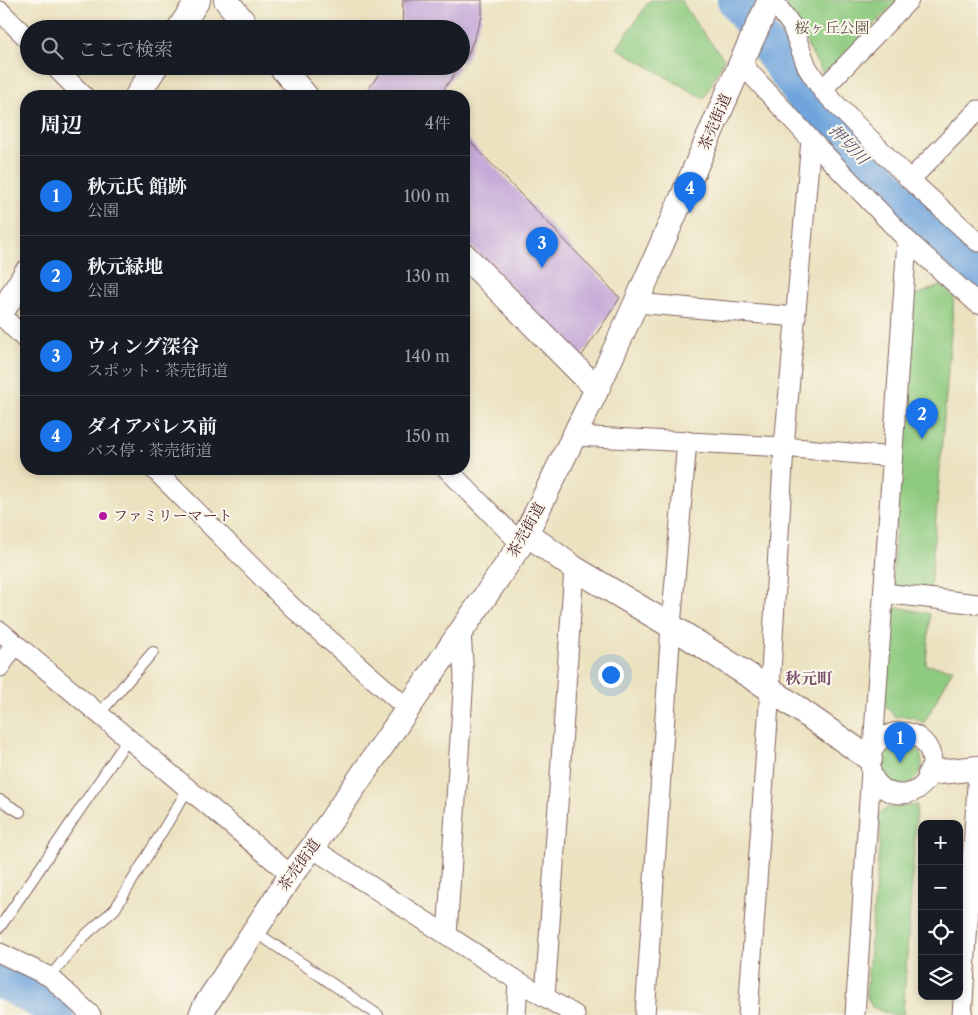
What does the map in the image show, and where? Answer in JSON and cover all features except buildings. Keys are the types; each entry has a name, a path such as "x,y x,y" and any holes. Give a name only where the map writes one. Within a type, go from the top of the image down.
{"street":[{"path":"186,20 198,0"},
{"path":"226,0 242,20"},
{"path":"822,90 909,0"},
{"path":"770,3 792,26 807,67 822,90 910,180 978,242"},
{"name":"茶売街道","path":"202,1015 205,1006 291,875 312,848 408,710 524,539 598,389 744,56 770,3"},
{"path":"0,11 20,31"},
{"path":"744,56 810,140 907,240 978,304"},
{"path":"63,75 78,90"},
{"path":"141,90 150,75"},
{"path":"287,75 300,90"},
{"path":"910,180 978,110"},
{"path":"748,1015 784,447 810,140"},
{"path":"856,1015 871,759 907,240"},
{"path":"470,261 598,389"},
{"path":"20,282 0,314 20,334"},
{"path":"636,303 796,317"},
{"path":"575,436 784,447 892,457"},
{"path":"645,1015 671,626 687,441"},
{"path":"160,475 293,608 408,710"},
{"path":"454,475 524,539 671,626 770,690 871,759"},
{"path":"545,997 574,568"},
{"path":"884,593 978,604"},
{"path":"0,631 291,875"},
{"path":"448,935 464,677 461,632"},
{"path":"0,667 15,644"},
{"path":"908,732 918,736 925,744 930,753 932,763 930,773 925,782 909,793 899,794 890,792 874,779 871,759 879,740 888,734 908,732"},
{"path":"930,773 978,769 962,1015"},
{"path":"312,848 518,981 575,1015"},
{"path":"0,953 50,977 91,1015"},
{"path":"516,1015 518,981"}],"lane":[{"path":"99,714 152,652"},
{"path":"0,927 128,739"},
{"path":"50,977 81,939 115,909 188,789"},
{"path":"0,800 20,812"},
{"path":"254,931 378,1015"}],"green space":[{"path":"650,0 681,0 695,22 724,59 704,99 617,48"},
{"name":"桜ヶ丘公園","path":"785,0 898,0 825,76"},
{"path":"942,285 954,297 930,591 898,588 892,581 913,296"},
{"path":"898,607 930,614 926,665 953,669 924,723 910,717 895,717 884,704 888,615"},
{"path":"900,741 912,745 918,751 922,763 918,775 912,781 900,785 888,781 882,775 878,763 882,751 888,745"},
{"path":"917,805 903,1015 890,1015 872,1007 866,995 881,826 876,817 890,808"}],"waterway":[{"name":"押切川","path":"735,0 806,100 978,277"},
{"path":"0,980 42,1002 56,1015"}],"place":[{"name":"ダイアパレス前","path":"690,213"},
{"name":"ウィング深谷","path":"542,268"},
{"name":"秋元緑地","path":"922,439"},
{"name":"ファミリーマート","path":"103,516"},
{"name":"秋元氏 館跡","path":"900,763"}],"district":[{"name":"秋元町","path":"809,678"}]}
